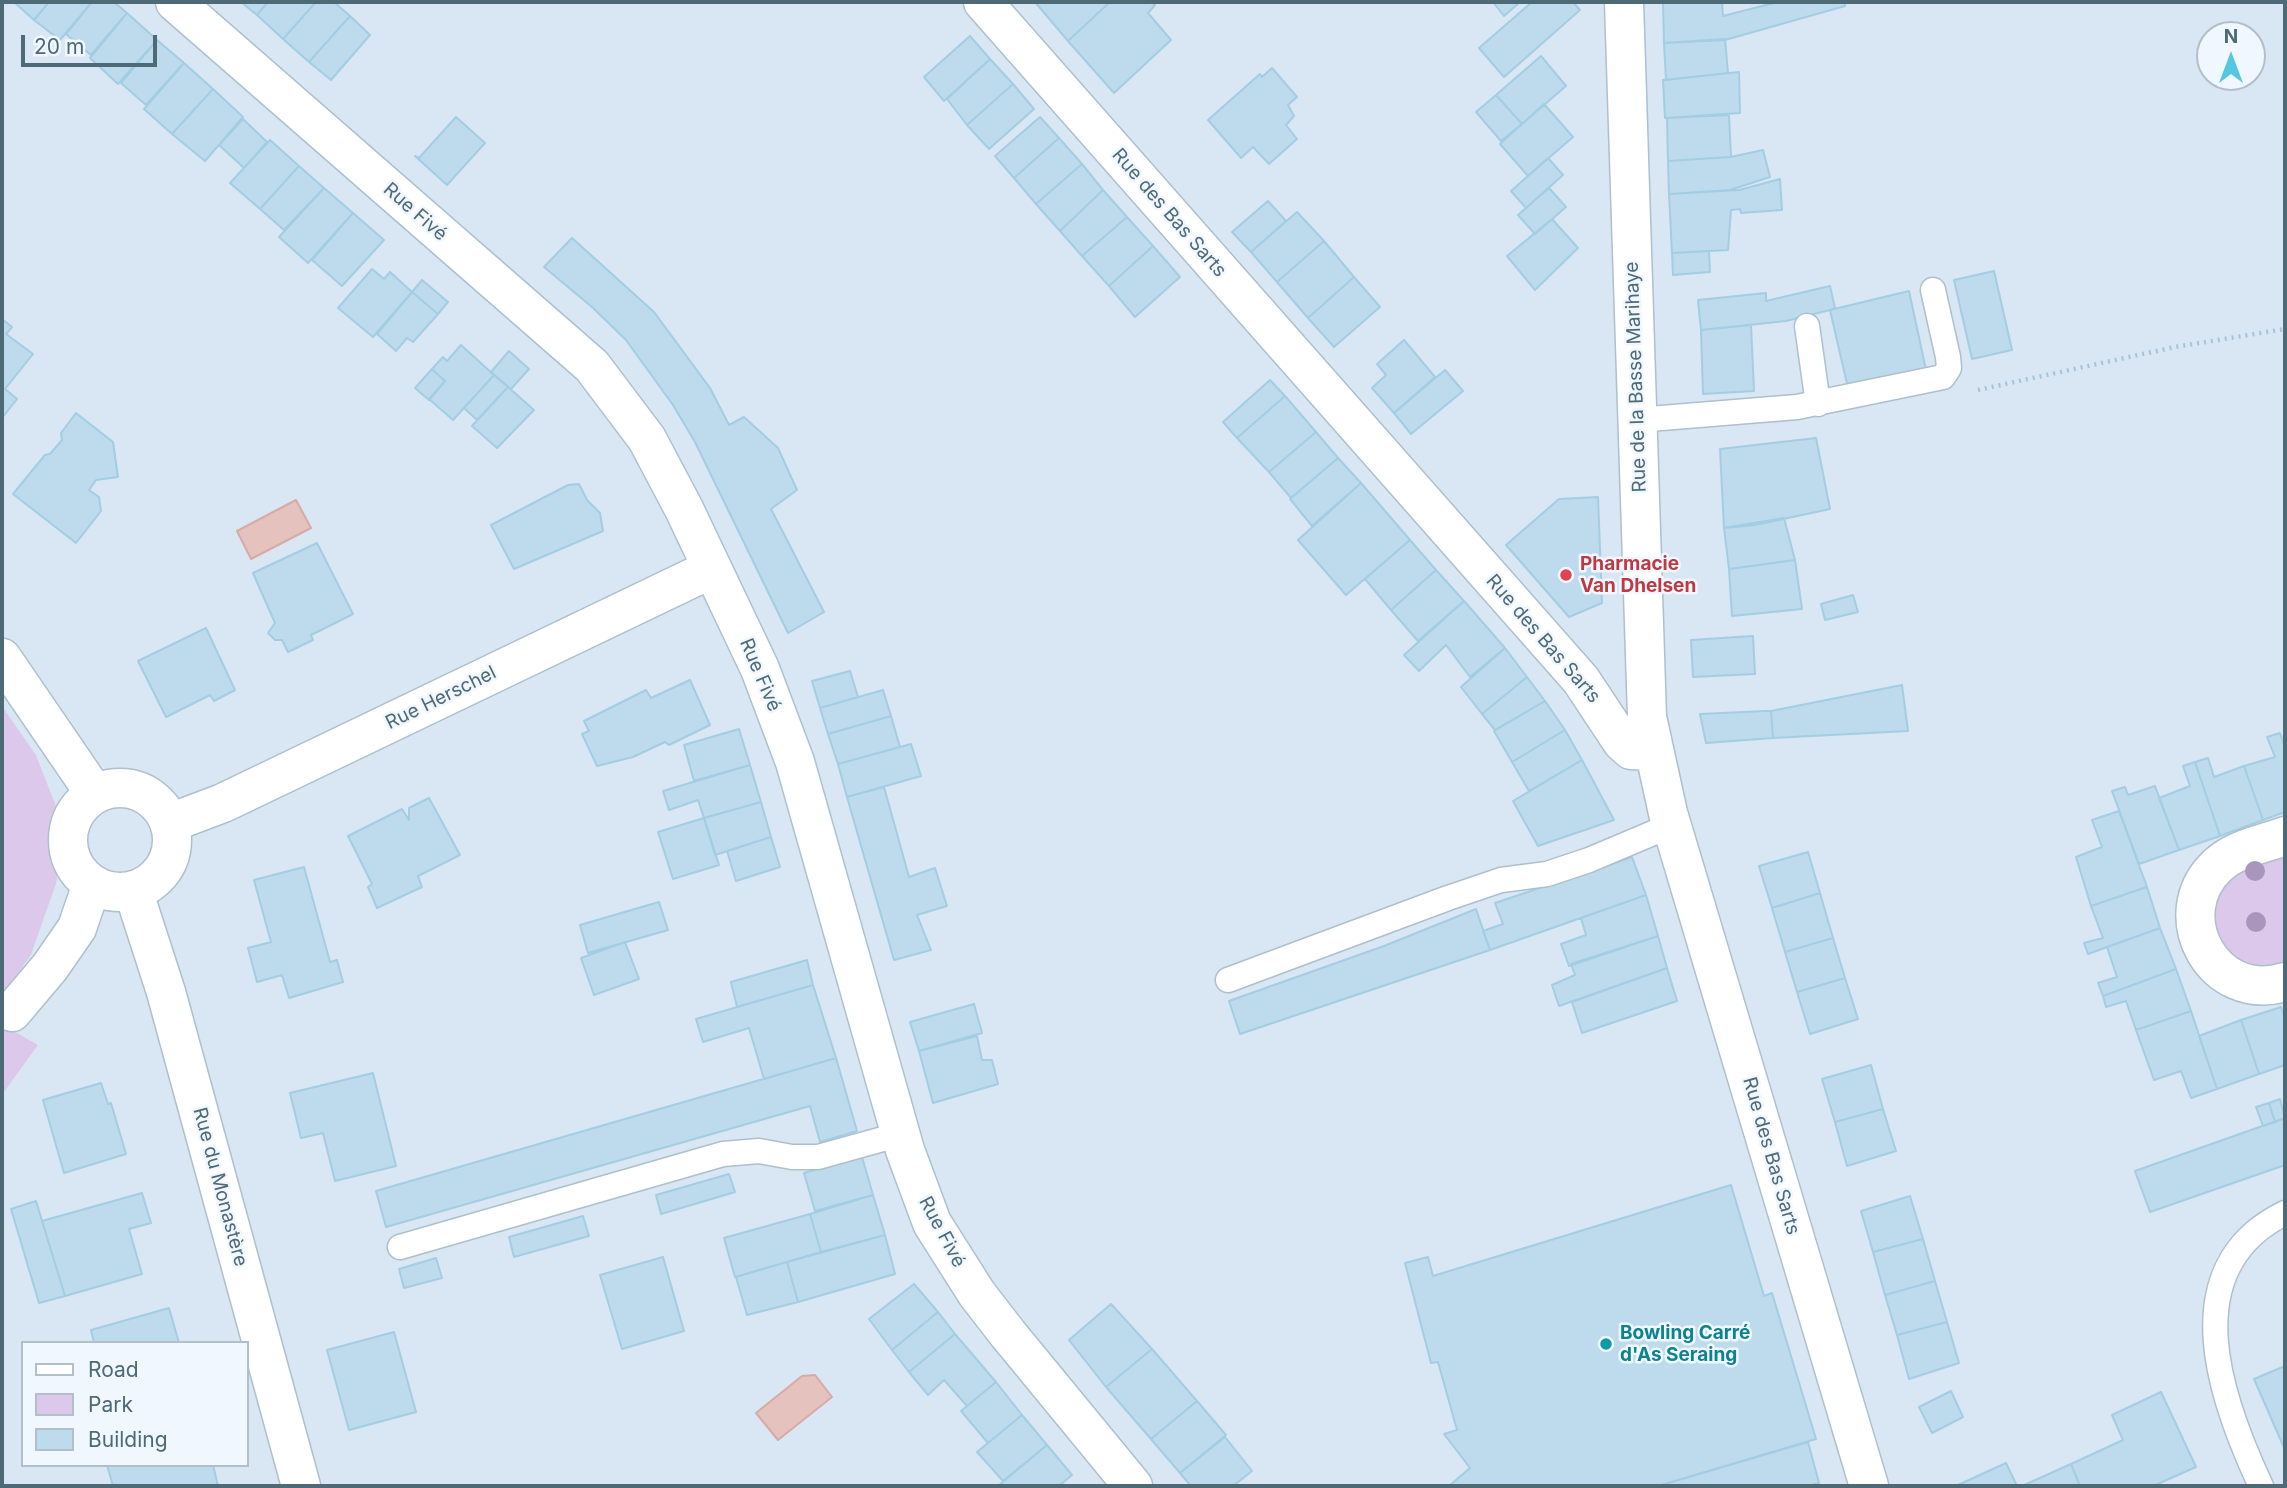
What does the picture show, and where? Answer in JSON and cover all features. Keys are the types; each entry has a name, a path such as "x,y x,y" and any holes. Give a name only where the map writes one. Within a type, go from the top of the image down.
{"street":[{"name":"Rue Fivé","path":"175,2 592,366 647,439 760,669 794,762 901,1134 932,1223 978,1294 1133,1486"},
{"name":"Rue des Bas Sarts","path":"984,2 1581,680 1622,742 1631,750 1654,751 1672,825 1869,1486"},
{"name":"Rue de la Basse Marihaye","path":"1624,2 1644,667 1647,717 1654,751"},
{"name":"Rue Herschel","path":"170,823 223,803 711,569"},
{"path":"2,658 96,794"},
{"path":"113,788 131,788 148,795 161,807 170,823 172,840 169,857 161,871 149,883 133,890 105,890 92,884 72,860 69,830 74,815 96,794 113,788"},
{"path":"2285,836 2234,854 2218,864 2205,880 2197,901 2196,923 2202,946 2213,964 2230,979 2249,985 2285,982"},
{"path":"12,1012 50,967 77,928 92,884"},
{"name":"Rue du Monastère","path":"133,890 166,992 301,1486"}],"lane":[{"path":"1637,420 1721,415 1818,404 1943,377 1949,368 1948,357 1933,290"},
{"path":"1807,326 1818,404"},
{"path":"1228,980 1501,880 1547,874 1589,860 1672,825"},
{"path":"400,1247 723,1154 759,1151 792,1157 818,1157 901,1134"},
{"path":"2261,1486 2239,1438 2218,1373 2218,1306 2223,1276 2239,1249 2285,1213"}],"path":[{"path":"2203,343 2285,329"}],"shaded area":[{"path":"2,2 2285,2 2285,1486 2,1486 2,1095 38,1045 2,1024 2,996 31,955 57,881 56,806 36,755 2,706"},
{"path":"296,500 311,528 251,559 237,531"},
{"path":"815,1375 832,1397 778,1440 756,1413 802,1376"}],"green space":[{"path":"2,706 36,755 56,806 57,881 31,955 2,996"},
{"path":"2285,847 2285,968 2274,972 2237,963 2211,928 2217,888 2256,858"},
{"path":"2,1024 38,1045 2,1095"}],"building":[{"path":"14,2 49,2 34,20"},
{"path":"49,2 92,2 60,40 34,20"},
{"path":"92,2 114,2 127,13 91,55 66,34"},
{"path":"241,2 268,2 257,15"},
{"path":"268,2 316,2 283,39 257,15"},
{"path":"316,2 334,2 350,16 309,62 283,39"},
{"path":"1035,2 1110,2 1068,41"},
{"path":"1110,2 1152,2 1155,5 1148,13 1171,40 1114,93 1068,41"},
{"path":"1493,2 1520,2 1504,16"},
{"path":"1532,2 1573,2 1580,10 1504,77 1479,48"},
{"path":"1722,2 1723,16 1778,2 1844,2 1845,6 1725,40 1664,43 1663,3"},
{"path":"127,13 157,40 118,84 90,58"},
{"path":"350,16 370,35 331,80 309,62"},
{"path":"970,36 990,59 944,101 924,77"},
{"path":"1725,39 1728,73 1666,80 1664,43"},
{"path":"157,40 184,63 146,105 121,83"},
{"path":"1541,56 1566,86 1522,124 1496,95"},
{"path":"990,59 1013,84 967,125 947,99"},
{"path":"184,63 213,89 172,134 144,109"},
{"path":"1272,68 1297,97 1288,105 1294,116 1286,125 1297,139 1269,164 1253,147 1241,158 1208,120 1260,74 1262,77"},
{"path":"1739,72 1740,113 1665,118 1663,80"},
{"path":"1013,84 1034,109 989,149 967,125"},
{"path":"213,89 243,117 205,161 172,134"},
{"path":"1496,95 1522,124 1501,141 1476,112"},
{"path":"1544,104 1573,137 1528,176 1500,144"},
{"path":"1729,115 1731,157 1668,161 1667,118"},
{"path":"456,117 485,143 447,185 415,156 419,158"},
{"path":"1040,117 1059,138 1014,178 995,156"},
{"path":"243,119 267,142 244,168 219,145"},
{"path":"1059,138 1082,164 1036,204 1014,178"},
{"path":"270,140 299,166 260,209 230,183"},
{"path":"1763,150 1770,177 1730,190 1669,194 1668,161 1731,157"},
{"path":"1548,158 1563,175 1526,208 1511,191"},
{"path":"1082,164 1103,190 1060,231 1036,204"},
{"path":"299,166 324,188 284,230 260,209"},
{"path":"1780,179 1782,210 1741,213 1740,209 1731,210 1728,250 1672,253 1669,194 1739,190"},
{"path":"324,188 353,213 308,263 279,237"},
{"path":"1549,188 1566,207 1535,234 1518,215"},
{"path":"1103,190 1127,217 1082,256 1060,231"},
{"path":"1268,201 1286,221 1251,252 1232,232"},
{"path":"1297,212 1324,241 1277,282 1251,252"},
{"path":"353,213 384,240 342,286 312,260"},
{"path":"1127,217 1153,246 1109,286 1082,256"},
{"path":"1552,219 1578,248 1535,290 1507,256"},
{"path":"572,238 654,312 710,388 729,425 744,417 778,448 797,490 771,509 824,612 788,633 695,442 673,405 626,340 544,267"},
{"path":"1324,241 1354,277 1308,318 1277,282"},
{"path":"1153,246 1180,277 1135,317 1109,286"},
{"path":"1709,251 1710,272 1673,275 1672,253"},
{"path":"372,269 384,279 390,272 412,292 373,337 338,308"},
{"path":"1994,271 2012,350 1972,359 1954,280"},
{"path":"1354,277 1380,307 1334,347 1308,318"},
{"path":"422,280 448,302 438,314 412,292"},
{"path":"1830,286 1835,308 1830,310 1786,321 1701,330 1698,300 1766,293 1766,301"},
{"path":"1909,291 1926,370 1848,388 1830,310"},
{"path":"412,292 438,314 413,342 407,338 396,351 377,334"},
{"path":"2,319 12,327 6,334 33,354 5,389 17,399 2,418"},
{"path":"1751,325 1754,391 1703,394 1701,330"},
{"path":"1404,340 1435,377 1394,413 1372,388 1386,375 1377,364"},
{"path":"461,345 494,375 453,420 429,399 445,381 432,369 443,357 447,361"},
{"path":"509,351 529,369 511,389 491,372"},
{"path":"432,369 445,381 429,400 415,388"},
{"path":"1445,370 1463,391 1411,434 1394,413"},
{"path":"494,375 508,387 477,420 464,408"},
{"path":"1270,380 1285,396 1237,438 1223,422"},
{"path":"508,387 534,410 497,448 472,426"},
{"path":"1285,396 1316,432 1269,472 1237,438"},
{"path":"76,413 113,442 118,477 96,480 89,490 99,497 101,511 76,543 13,494 45,455 50,454 62,440 61,433"},
{"path":"1316,432 1338,458 1291,498 1269,472"},
{"path":"1816,438 1830,509 1755,525 1724,528 1720,449"},
{"path":"1338,458 1361,483 1312,526 1290,499"},
{"path":"1361,483 1410,540 1346,595 1298,540"},
{"path":"579,484 587,500 600,513 603,531 514,569 491,525 568,485"},
{"name":"Pharmacie Van Dhelsen","path":"1598,497 1602,603 1569,617 1506,545 1559,499"},
{"path":"1784,518 1795,560 1729,569 1724,528"},
{"path":"1410,540 1436,570 1391,610 1365,579"},
{"path":"317,543 353,614 311,635 313,640 288,652 282,640 275,640 268,633 275,623 253,573"},
{"path":"1795,560 1802,609 1732,616 1729,569"},
{"path":"1436,570 1464,601 1418,641 1391,610"},
{"path":"1853,595 1858,612 1825,620 1821,604"},
{"path":"1464,601 1505,648 1470,677 1446,645 1419,671 1404,655"},
{"path":"206,628 235,690 214,701 210,695 166,717 138,661"},
{"path":"1753,636 1755,674 1693,677 1691,640"},
{"path":"1505,648 1527,677 1482,714 1461,687"},
{"path":"850,671 858,697 820,708 812,681"},
{"path":"1527,677 1545,701 1495,730 1482,714"},
{"path":"690,680 710,725 669,745 665,742 633,757 597,766 582,734 589,731 584,721 646,690 651,698"},
{"path":"1902,685 1908,731 1773,738 1771,711"},
{"path":"883,690 891,716 828,734 820,708"},
{"path":"1545,701 1565,730 1512,762 1494,731"},
{"path":"1771,711 1773,738 1706,743 1700,714"},
{"path":"891,716 900,747 838,764 828,734"},
{"path":"739,729 750,765 694,781 684,745"},
{"path":"1565,730 1582,760 1529,791 1512,762"},
{"path":"2280,733 2285,747 2285,812 2263,820 2244,766 2275,757 2267,737"},
{"path":"911,744 921,776 847,797 838,764"},
{"path":"2208,758 2214,777 2244,766 2263,820 2220,836 2195,762"},
{"path":"1582,760 1614,820 1538,846 1513,801"},
{"path":"2195,762 2220,836 2179,850 2159,798 2190,786 2183,766"},
{"path":"750,765 761,802 704,818 698,800 669,810 663,791"},
{"path":"2155,786 2179,850 2139,864 2112,791 2125,787 2128,795"},
{"path":"884,787 909,877 935,868 947,906 917,915 931,950 894,960 847,797"},
{"path":"429,798 460,855 418,876 422,887 377,908 368,887 372,884 348,836 402,809 409,820 409,808"},
{"path":"761,802 771,837 715,855 704,818"},
{"path":"2119,811 2147,887 2091,906 2076,857 2102,847 2092,820"},
{"path":"704,818 719,865 673,879 658,832"},
{"path":"771,837 780,867 736,881 727,851"},
{"path":"1808,852 1820,893 1772,908 1759,866"},
{"path":"1632,857 1646,895 1490,950 1483,931 1503,924 1495,903"},
{"path":"304,867 330,962 337,960 343,982 289,998 282,975 257,982 248,948 271,942 254,880"},
{"path":"2147,887 2160,928 2088,954 2084,943 2103,938 2091,906"},
{"path":"1820,893 1833,938 1785,952 1772,908"},
{"path":"1646,895 1658,936 1569,966 1561,944 1586,935 1581,918"},
{"path":"659,902 668,930 588,953 580,925"},
{"path":"1476,909 1490,950 1240,1034 1229,1001 1384,946"},
{"path":"2160,928 2176,969 2103,996 2098,983 2117,977 2107,947"},
{"path":"1658,936 1667,968 1559,1006 1552,985 1575,975 1571,964"},
{"path":"1833,938 1845,978 1797,992 1785,952"},
{"path":"625,942 639,979 594,995 581,958"},
{"path":"807,960 813,985 737,1007 731,982"},
{"path":"1667,968 1677,1001 1582,1033 1572,1002"},
{"path":"2176,969 2191,1011 2136,1030 2126,1001 2106,1007 2103,996"},
{"path":"1845,978 1858,1019 1810,1034 1797,992"},
{"path":"813,985 836,1058 764,1079 749,1028 703,1042 696,1019"},
{"path":"974,1004 982,1033 919,1051 910,1022"},
{"path":"2281,1007 2285,1018 2285,1065 2259,1074 2241,1020"},
{"path":"2191,1011 2217,1089 2191,1098 2181,1071 2154,1080 2136,1030"},
{"path":"2241,1020 2259,1074 2217,1089 2199,1036"},
{"path":"977,1036 982,1060 992,1060 998,1084 933,1103 919,1051"},
{"path":"836,1058 857,1131 820,1142 810,1106 386,1227 376,1191"},
{"path":"1871,1065 1883,1109 1835,1122 1822,1079"},
{"path":"373,1073 396,1166 335,1181 323,1133 301,1138 290,1093"},
{"path":"101,1083 108,1104 111,1103 126,1154 64,1173 43,1100"},
{"path":"2280,1099 2285,1118 2275,1122 2269,1103"},
{"path":"2269,1103 2275,1122 2263,1126 2256,1107"},
{"path":"1883,1109 1896,1151 1847,1166 1835,1122"},
{"path":"2285,1118 2285,1165 2150,1212 2135,1171"},
{"path":"862,1157 873,1195 815,1211 804,1173"},
{"path":"729,1174 735,1192 661,1214 656,1195"},
{"name":"Bowling Carré d'As Seraing","path":"1731,1185 1764,1296 1772,1293 1816,1439 1658,1486 1449,1486 1470,1468 1444,1434 1457,1430 1438,1362 1431,1363 1405,1263 1428,1257 1433,1276"},
{"path":"142,1193 151,1223 129,1229 142,1274 65,1296 42,1221"},
{"path":"873,1195 885,1235 821,1252 810,1214"},
{"path":"1910,1196 1923,1239 1873,1252 1861,1211"},
{"path":"36,1201 65,1296 39,1303 11,1209"},
{"path":"810,1214 821,1252 735,1277 724,1238"},
{"path":"583,1216 589,1236 514,1257 509,1237"},
{"path":"885,1235 895,1274 798,1302 787,1262"},
{"path":"1923,1239 1935,1281 1885,1295 1873,1252"},
{"path":"663,1257 684,1331 622,1349 600,1275"},
{"path":"436,1258 442,1278 404,1288 399,1269"},
{"path":"787,1262 798,1302 747,1315 736,1277"},
{"path":"1935,1281 1947,1322 1897,1335 1885,1295"},
{"path":"914,1284 938,1312 892,1350 869,1319"},
{"path":"1111,1304 1152,1349 1106,1387 1069,1340"},
{"path":"169,1308 178,1341 94,1341 91,1330"},
{"path":"938,1312 955,1334 909,1372 892,1350"},
{"path":"1947,1322 1959,1363 1909,1379 1897,1335"},
{"path":"394,1332 416,1412 349,1430 327,1350"},
{"path":"955,1334 996,1382 967,1406 944,1380 928,1395 909,1372"},
{"path":"1152,1349 1197,1401 1151,1439 1106,1387"},
{"path":"2285,1366 2285,1450 2254,1379"},
{"path":"996,1382 1022,1415 988,1443 961,1411"},
{"path":"1951,1391 1963,1417 1932,1433 1919,1407"},
{"path":"2161,1392 2196,1467 2153,1486 2080,1486 2071,1464 2123,1440 2112,1415"},
{"path":"1197,1401 1226,1435 1180,1473 1151,1439"},
{"path":"1022,1415 1047,1445 1003,1481 977,1452"},
{"path":"1225,1437 1252,1471 1233,1486 1191,1486 1180,1473"},
{"path":"1808,1442 1819,1483 1808,1486 1658,1486"},
{"path":"1047,1445 1072,1475 1059,1486 998,1486"},
{"path":"2006,1463 2017,1486 1958,1486 1958,1485"},
{"path":"2071,1464 2080,1486 2022,1486"},
{"path":"108,1467 213,1467 218,1486 113,1486"}],"place":[{"name":"Pharmacie Van Dhelsen","path":"1566,575"},
{"name":"Bowling Carré d'As Seraing","path":"1606,1344"}]}
